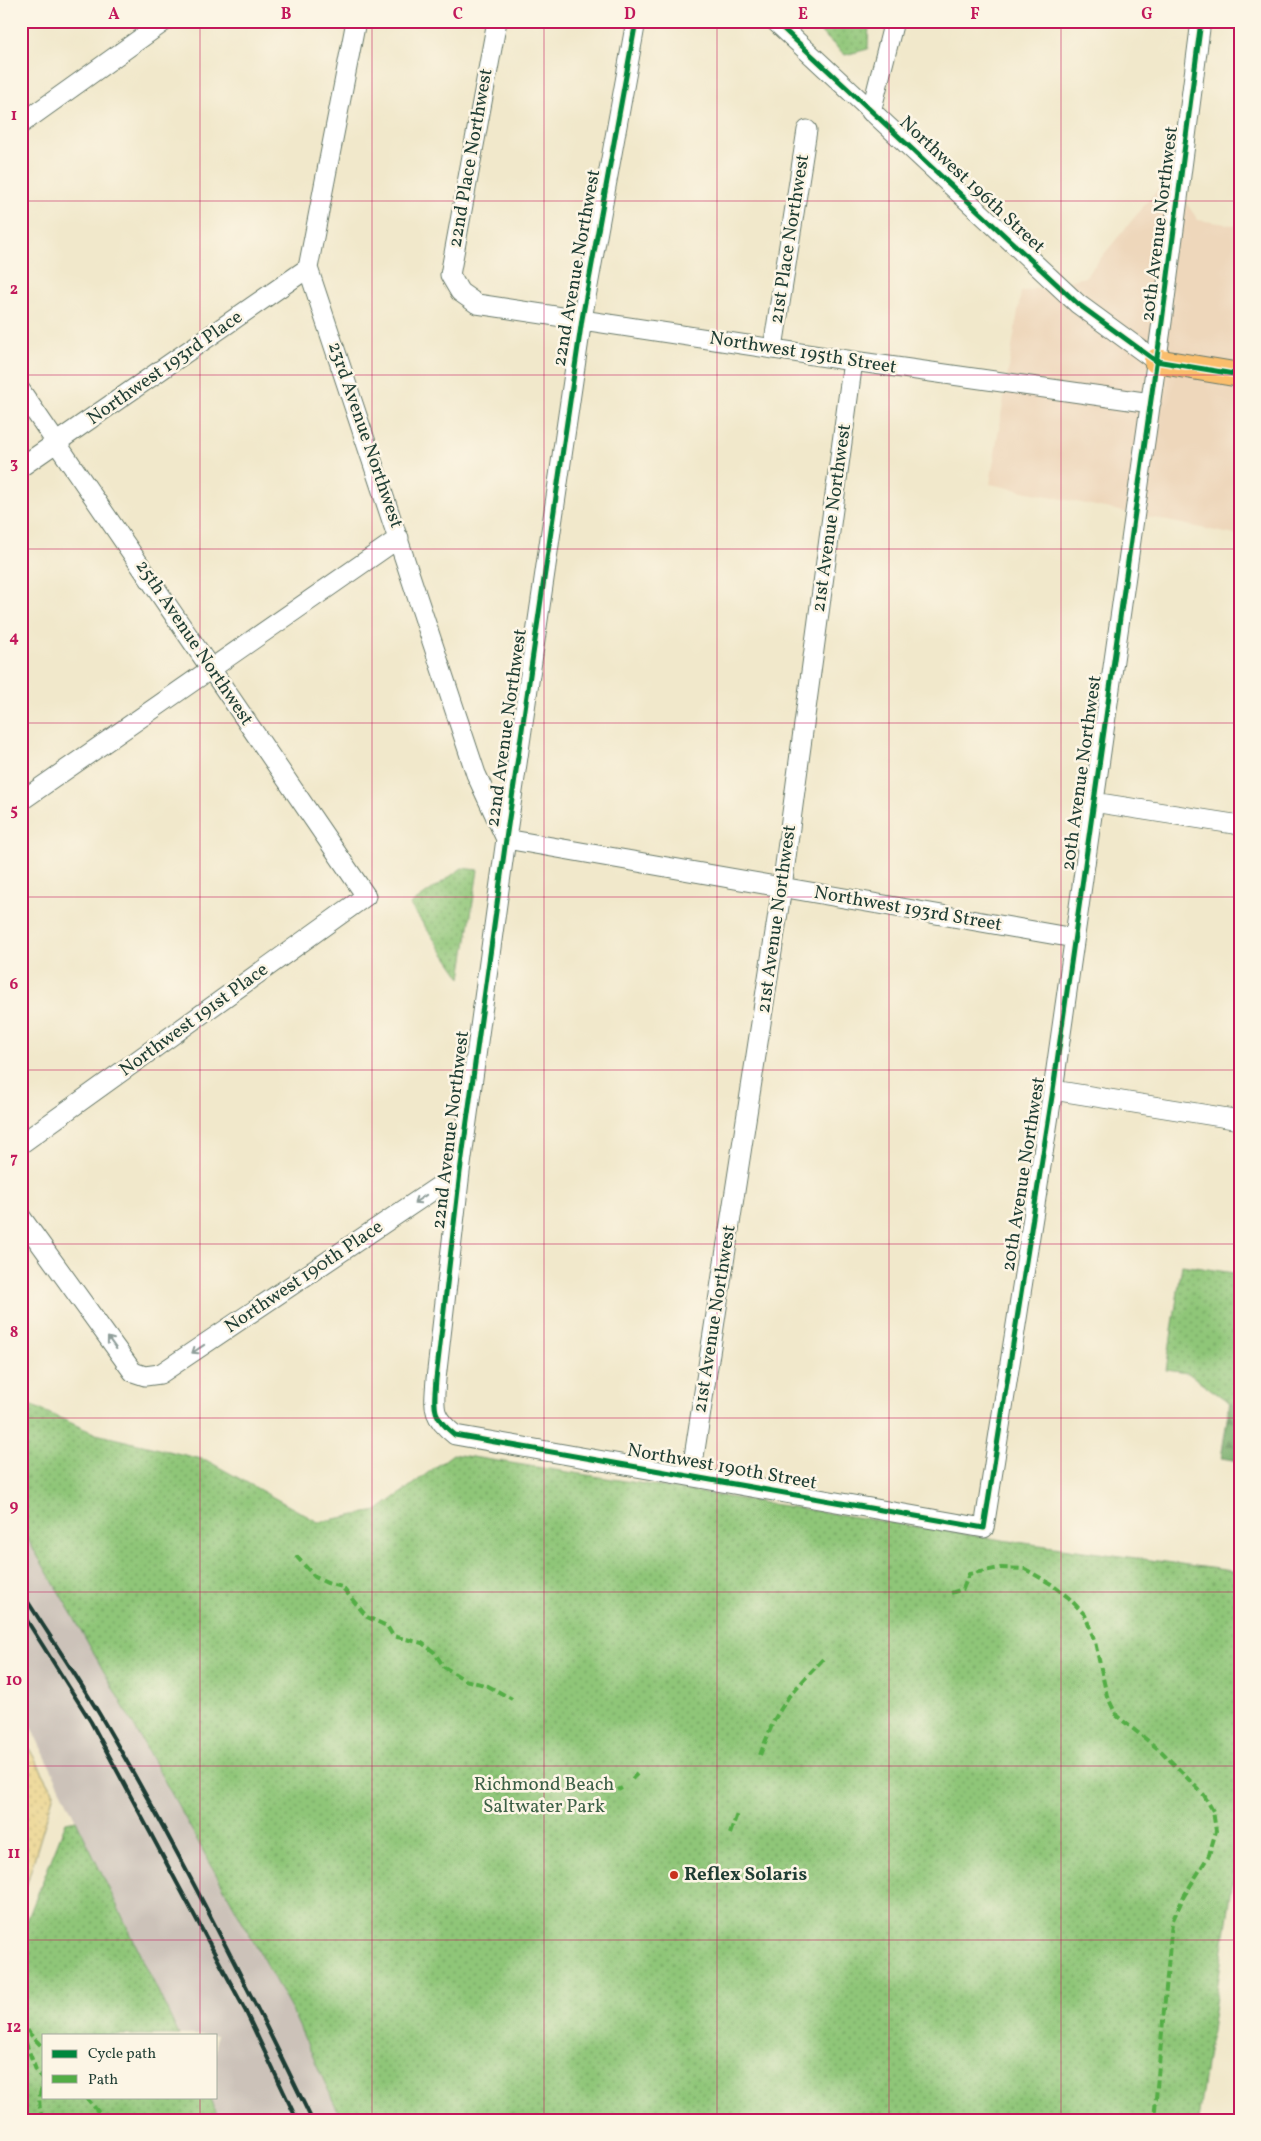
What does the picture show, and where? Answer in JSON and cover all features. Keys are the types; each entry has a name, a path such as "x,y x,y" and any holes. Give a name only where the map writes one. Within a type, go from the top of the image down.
{"main road":[{"path":"1156,361 1240,376"}],"street":[{"path":"21,124 165,21"},
{"name":"23rd Avenue Northwest","path":"356,21 308,268 476,774 506,839"},
{"name":"22nd Place Northwest","path":"460,292 450,275 496,21"},
{"name":"22nd Avenue Northwest","path":"455,1435 440,1423 434,1407 460,1172 506,839 582,319 636,21"},
{"name":"Northwest 196th Street","path":"775,21 1078,304 1156,361"},
{"path":"872,112 894,21"},
{"name":"20th Avenue Northwest","path":"984,1528 1053,1090 1092,802 1151,403 1200,21"},
{"name":"21st Place Northwest","path":"773,348 807,130"},
{"name":"Northwest 193rd Place","path":"21,467 308,268"},
{"name":"Northwest 195th Street","path":"460,292 476,304 853,361 1151,403"},
{"name":"21st Avenue Northwest","path":"691,1476 782,887 853,361"},
{"name":"25th Avenue Northwest","path":"21,391 366,896"},
{"path":"21,801 399,538"},
{"path":"1092,802 1240,825"},
{"name":"Northwest 193rd Street","path":"506,839 1074,938"},
{"name":"Northwest 191st Place","path":"21,1144 366,896"},
{"path":"1053,1090 1240,1120"},
{"name":"Northwest 190th Place","path":"21,1217 133,1372 145,1376 160,1374 460,1172"},
{"name":"Northwest 190th Street","path":"455,1435 984,1528"}],"shaded area":[{"path":"1168,177 1198,220 1240,226 1240,536 990,484 1021,292 1085,277"},
{"path":"21,1528 73,1616 292,2011 342,2120 220,2120 209,2098 218,2098 218,2034 179,2034 21,1706"}],"green space":[{"path":"809,21 869,21 868,49 845,55"},
{"path":"462,868 478,870 461,978 410,905"},
{"path":"1182,1265 1240,1274 1240,1410 1188,1373 1166,1370"},
{"path":"1240,1337 1240,1461 1221,1458"},
{"name":"Richmond Beach Saltwater Park","path":"28,1404 96,1434 206,1460 318,1522 377,1511 453,1454 1002,1540 1240,1572 1240,1832 1198,2120 342,2120 292,2011 73,1616 21,1528 21,1407"},
{"path":"76,1820 179,2034 42,2034 42,2098 209,2098 220,2120 21,2120 21,1936 66,1822"}],"sand":[{"path":"21,1734 54,1793 21,1903"}],"railway":[{"path":"21,1591 129,1764 236,1966 312,2120"},
{"path":"21,1611 91,1722 245,2010 297,2120"}],"marked path":[{"path":"296,1556 315,1577 342,1587 367,1617 387,1626 393,1636 422,1643 434,1652 444,1667 465,1680 488,1686 512,1699"},
{"path":"951,1593 963,1589 969,1574 1000,1568 1025,1569 1051,1584 1069,1598 1085,1615 1095,1642 1107,1696 1117,1716 1162,1752 1204,1795 1213,1811 1216,1831 1209,1855 1184,1896 1172,1922 1154,2120"},
{"path":"760,1755 774,1720 789,1696 824,1658"},
{"path":"632,1779 637,1774"},
{"path":"618,1790 622,1788"},
{"path":"730,1834 737,1814"},
{"path":"21,1994 24,2002 21,2020"},
{"path":"21,2020 30,2034 42,2047"},
{"path":"21,2030 36,2070 42,2078"},
{"path":"42,2089 39,2101 43,2120"},
{"path":"87,2098 100,2114 99,2120"}],"cycle path":[{"path":"636,21 582,319 506,839 460,1172 436,1379 436,1411 438,1417 455,1435 984,1528 1053,1090 1162,322 1201,21"},
{"path":"775,21 1078,304 1156,361 1240,375"}],"place":[{"name":"Reflex Solaris","path":"674,1875"}]}
